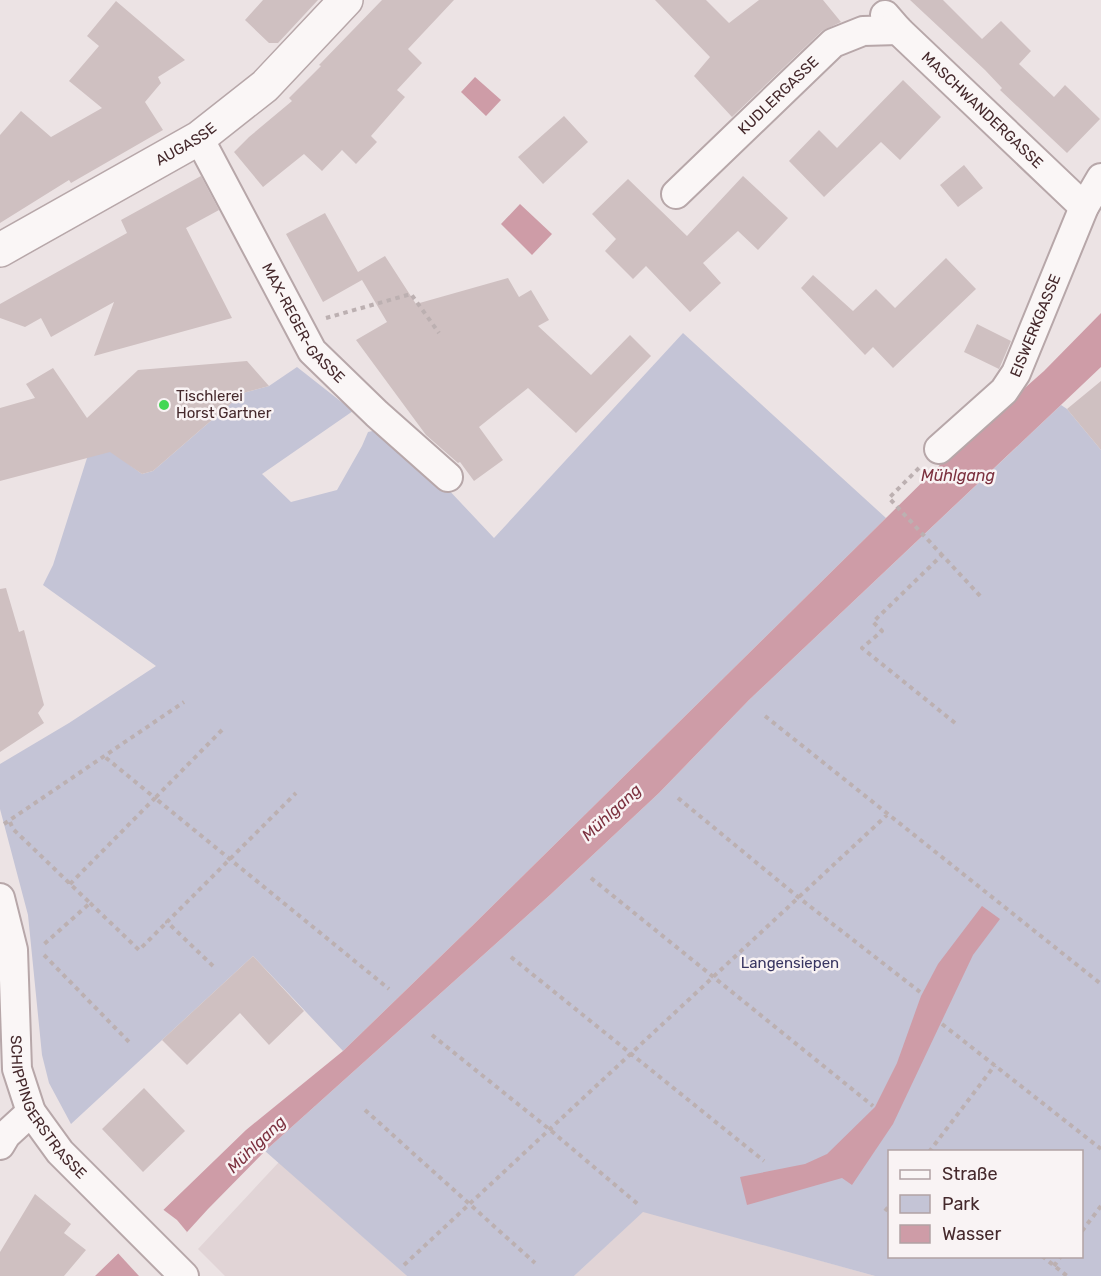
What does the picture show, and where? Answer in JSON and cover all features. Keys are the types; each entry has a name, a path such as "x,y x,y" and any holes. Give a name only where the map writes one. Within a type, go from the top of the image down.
{"street":[{"name":"AUGASSE","path":"0,250 199,138 265,86 346,0"},
{"name":"KUDLERGASSE","path":"676,194 833,43 890,21"},
{"name":"MASCHWANDERGASSE","path":"890,21 1084,207"},
{"name":"MAX-REGER-GASSE","path":"199,138 312,351 343,383 448,477"},
{"name":"EISWERKGASSE","path":"939,449 1004,391 1016,373 1084,207 1101,178"},
{"name":"SCHIPPINGERSTRASSE","path":"0,898 13,950 17,1069 31,1112 60,1152 176,1268"},
{"path":"0,1145 6,1135 31,1112"}],"path":[{"path":"299,326 411,294 439,333"},
{"path":"939,449 890,498 983,599"},
{"path":"942,555 873,622 882,631 862,648 955,723"},
{"path":"4,824 184,702"},
{"path":"765,716 1101,984"},
{"path":"70,884 222,730"},
{"path":"105,757 389,989"},
{"path":"10,822 13,829 140,950 296,793"},
{"path":"678,798 798,897 920,992"},
{"path":"404,1265 887,814"},
{"path":"591,878 873,1106"},
{"path":"90,903 38,950 130,1043"},
{"path":"167,922 213,966"},
{"path":"511,957 764,1161"},
{"path":"942,1024 1101,1149"},
{"path":"432,1035 640,1206"},
{"path":"931,1150 995,1065"},
{"path":"365,1110 535,1263"},
{"path":"1083,1230 1101,1206"},
{"path":"885,1211 888,1207"},
{"path":"1043,1258 1067,1276"},
{"path":"1054,1266 1060,1258"}],"shaded area":[{"path":"279,1162 407,1276 225,1276 198,1249"},
{"path":"643,1211 875,1276 574,1276"}],"green space":[{"path":"683,333 886,518 343,1051 253,956 71,1124 49,1083 42,1055 28,915 0,809 0,764 69,723 156,666 43,585 53,565 87,458 100,443 142,474 153,471 243,393 269,386 297,367 353,411 262,474 291,502 337,490 368,432 381,429 445,486 494,538"},
{"name":"Langensiepen","path":"1061,405 1067,409 1101,450 1101,1276 875,1276 643,1212 574,1276 407,1276 265,1151 550,895 659,793 749,700"}],"water":[{"path":"475,77 501,100 486,116 461,92"},
{"path":"520,204 552,234 532,255 501,224"},
{"name":"Mühlgang","path":"1101,313 1101,367 749,700 659,793 550,895 265,1151 147,1276 95,1276 246,1130 343,1051 956,449 1044,371"},
{"path":"982,906 1000,919 973,955 893,1124 852,1185 842,1178 747,1205 740,1177 805,1164 827,1154 875,1107 897,1063 921,996 938,964"}],"pier":[{"path":"161,1208 177,1220 187,1232 184,1240 151,1276 139,1276 116,1251"}],"building":[{"path":"263,0 318,0 278,43 269,43 245,20"},
{"path":"382,0 454,0 408,49 422,63 397,90 405,97 371,136 377,142 356,164 342,150 322,171 304,154 263,187 234,152 292,101 289,98"},
{"path":"655,0 706,0 729,23 759,0 823,0 841,22 822,31 732,117 694,76 710,57"},
{"path":"910,0 943,0 982,39 1001,21 1031,51 1019,64 1054,97 1065,85 1100,119 1067,153 1000,90 1002,88 985,70"},
{"path":"116,1 185,60 158,77 161,83 145,102 163,130 71,183 69,180 0,223 0,135 21,111 51,137 102,108 69,81 99,46 87,36"},
{"path":"903,80 941,117 900,160 881,142 824,197 789,161 819,130 837,148"},
{"path":"564,116 588,142 543,184 518,157"},
{"path":"964,165 983,188 958,207 940,185"},
{"path":"201,176 219,210 186,228 232,318 94,356 114,302 51,337 41,318 25,327 0,318 0,304 127,233 121,220"},
{"path":"743,176 788,218 758,250 738,231 703,263 721,283 690,312 646,266 633,279 605,251 616,239 592,214 628,179 687,236"},
{"path":"325,213 358,272 385,256 416,304 508,278 519,297 531,290 549,320 538,326 591,375 630,335 651,356 576,433 528,388 479,427 503,460 474,481 460,462 458,463 426,435 356,340 387,322 362,280 323,302 286,234"},
{"path":"946,258 976,289 893,368 873,347 865,355 801,288 813,275 853,311 876,289 895,308"},
{"path":"977,324 1011,341 999,369 964,352"},
{"path":"247,361 269,386 243,393 153,471 142,474 110,452 0,481 0,408 35,398 26,384 53,368 87,418 138,370"},
{"path":"1101,381 1101,450 1067,409"},
{"path":"6,588 19,632 24,630 44,705 38,713 44,723 0,752 0,589"},
{"path":"253,956 304,1011 269,1045 240,1013 187,1065 162,1040"},
{"path":"144,1088 185,1131 143,1172 102,1129"},
{"path":"35,1194 71,1224 64,1233 86,1250 64,1276 0,1276 0,1252"}],"place":[{"name":"Tischlerei Horst Gartner","path":"164,405"}]}
